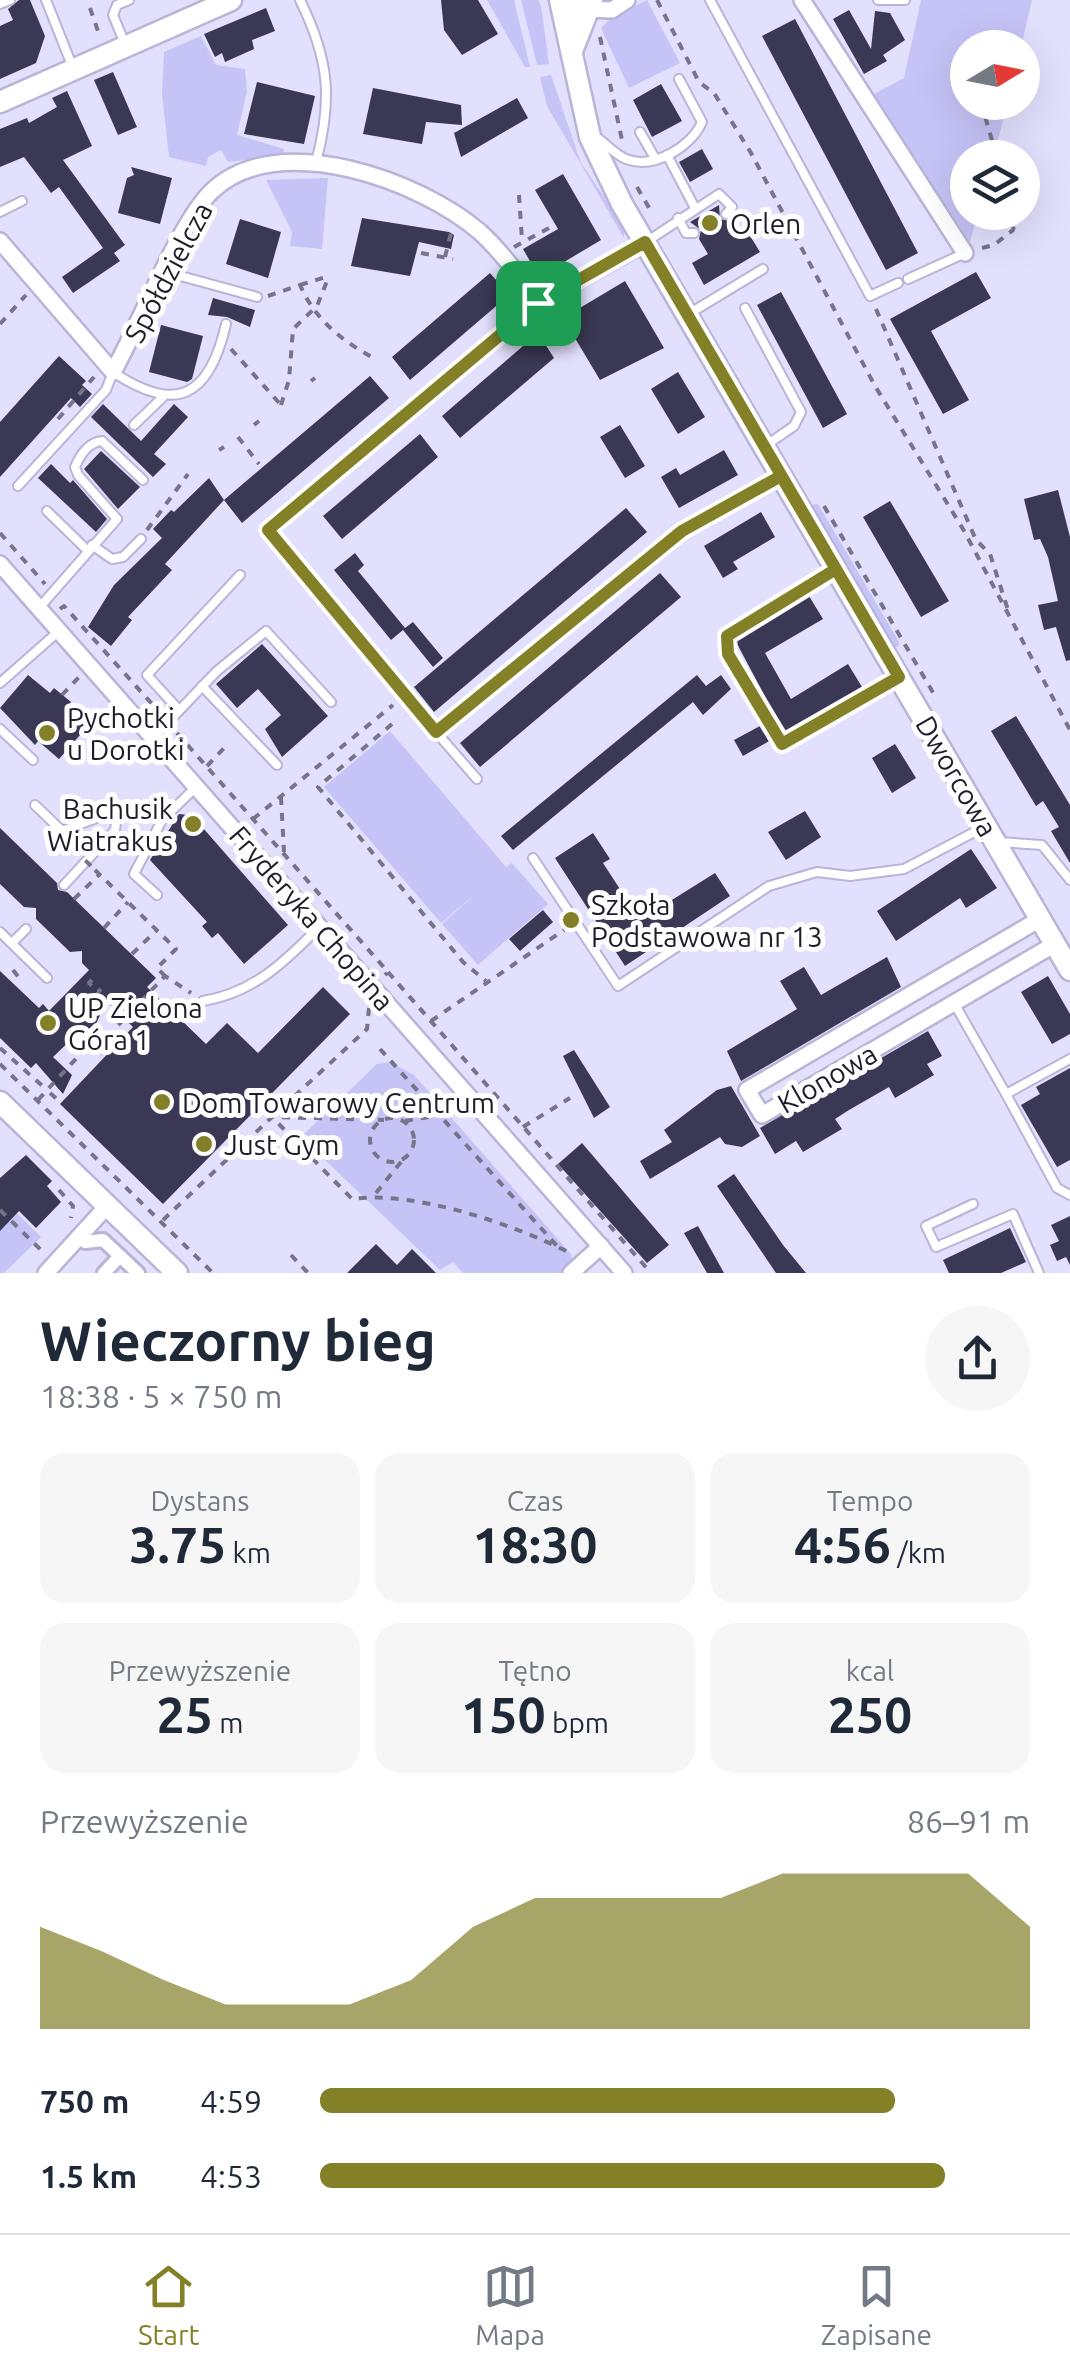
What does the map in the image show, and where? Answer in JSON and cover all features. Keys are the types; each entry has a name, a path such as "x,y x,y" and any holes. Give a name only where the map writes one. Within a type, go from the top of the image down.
{"street":[{"path":"547,0 572,51"},
{"path":"582,5 628,0"},
{"path":"805,0 965,253"},
{"path":"0,102 224,1"},
{"name":"Dworcowa","path":"582,5 572,51 589,132 654,237 688,316 1070,970"},
{"name":"Spółdzielcza","path":"0,241 114,372 198,208 226,179 273,165 316,162 396,184 454,213 500,254 538,303"},
{"path":"654,237 538,303 268,530 436,732 682,531 781,476"},
{"name":"Fryderyka Chopina","path":"0,564 624,1273"},
{"name":"Klonowa","path":"1040,918 747,1090 762,1115 1055,944"},
{"path":"0,1102 108,1205 192,1263"},
{"path":"46,1273 108,1205"},
{"path":"86,1242 99,1239 138,1273"},
{"path":"571,1273 601,1246"},
{"path":"104,1273 120,1256"}],"lane":[{"path":"0,4 10,0"},
{"path":"46,0 73,68"},
{"path":"126,44 113,15 117,4 129,0"},
{"path":"300,0 316,35 330,99 316,162"},
{"path":"710,0 870,296 898,283"},
{"path":"878,0 904,0"},
{"path":"589,132 627,160 656,160 695,139 702,122 679,79"},
{"path":"640,132 656,160"},
{"path":"667,154 696,208"},
{"path":"654,237 719,194 732,207 726,214"},
{"path":"0,212 22,202"},
{"path":"678,218 686,233 694,233"},
{"path":"908,279 965,253"},
{"path":"688,316 763,270"},
{"path":"166,272 257,298"},
{"path":"744,308 801,412 794,426 764,447"},
{"path":"114,372 142,392 176,398 199,386 226,324"},
{"name":"Spółdzielcza","path":"18,486 106,390 114,372"},
{"path":"134,425 163,397"},
{"path":"0,683 49,619 54,594 117,518 78,475 75,467 79,458 95,442 102,442 142,480"},
{"path":"47,511 90,548 112,559 123,557 142,539"},
{"path":"836,569 727,636 728,654 782,744 899,677"},
{"path":"180,710 147,675 240,575"},
{"path":"153,738 202,686 266,632 331,702"},
{"path":"202,686 277,766"},
{"path":"0,729 33,760"},
{"path":"436,732 476,779"},
{"path":"157,895 134,874 162,820 196,787"},
{"path":"35,805 62,831 118,810 115,830 64,885"},
{"path":"533,858 618,986 769,886 817,872 850,876 904,869 990,834 1042,845 1070,880"},
{"path":"204,1001 233,996 254,986 320,926"},
{"path":"12,944 26,929"},
{"path":"0,932 47,978"},
{"path":"954,1003 1057,1188 1070,1195"},
{"path":"1006,1094 1070,1058"},
{"path":"972,1204 926,1226 936,1248 1013,1214 1039,1273"}],"path":[{"path":"657,0 698,82 714,93 751,152 875,386 963,530 1070,730"},
{"path":"582,5 601,48 627,160 654,237"},
{"path":"90,8 101,39"},
{"path":"519,195 522,242"},
{"path":"444,257 454,213"},
{"path":"500,254 549,228"},
{"path":"965,253 994,246 1013,230"},
{"path":"421,253 453,259"},
{"path":"223,336 237,359 280,405 289,380 292,329 312,313 329,276 257,298"},
{"path":"0,324 36,284"},
{"path":"300,285 312,313 350,346 377,360"},
{"path":"870,296 976,540 990,554 1012,622"},
{"path":"238,437 259,464"},
{"path":"142,539 188,474"},
{"path":"0,533 651,1273"},
{"path":"49,619 64,606"},
{"path":"62,695 79,677"},
{"path":"253,818 389,709"},
{"path":"392,724 318,787 464,962 486,981"},
{"path":"207,766 226,745"},
{"path":"282,798 284,854"},
{"path":"84,839 74,850 176,949 157,968 204,1001"},
{"path":"74,900 98,872"},
{"path":"104,928 128,902"},
{"path":"432,1021 575,923"},
{"path":"132,954 157,930"},
{"path":"14,970 20,979"},
{"path":"38,1100 90,1044 109,1035 165,976"},
{"path":"92,980 89,983 98,992 101,990"},
{"path":"163,1220 368,1028 368,1007 362,996"},
{"path":"119,1006 128,1015"},
{"path":"90,1044 101,1056"},
{"path":"0,1048 60,1102"},
{"path":"272,1117 352,1198 374,1196 438,1207 561,1249 380,1049"},
{"path":"0,1064 163,1220 192,1263 213,1273"},
{"path":"524,1127 570,1098"},
{"path":"272,1117 404,1121 437,1115"},
{"path":"384,1120 371,1136 374,1150 384,1160 404,1158"},
{"path":"374,1196 414,1140 404,1121"},
{"path":"58,1190 73,1206 66,1225"},
{"path":"166,1204 173,1210"},
{"path":"0,1210 42,1252 52,1241"},
{"path":"290,1255 308,1273"}],"shaded area":[{"path":"487,0 514,0 530,67 525,67"},
{"path":"521,0 538,0 541,6 549,64 537,65"},
{"path":"647,0 680,63 629,88 601,28 611,18"},
{"path":"921,0 1032,0 1025,30 950,30 950,120 1003,120 998,140 950,140 950,211 874,94 904,78"},
{"path":"201,36 216,65 245,69 247,91 237,135 284,149 283,155 228,162 221,150 208,157 206,166 169,157 162,94 164,52"},
{"path":"551,75 581,163 624,226 624,238 547,106 540,77"},
{"path":"328,178 322,249 290,246 292,232 266,180"},
{"path":"962,230 973,230 970,242"},
{"path":"818,504 899,642 898,647 893,647 810,505"},
{"path":"390,731 506,867 512,863 548,904 478,965 442,924 479,891 441,923 324,787"},
{"path":"390,1062 414,1075 571,1254 573,1261 565,1273 463,1273 453,1262 440,1270 301,1137 377,1064"},
{"path":"0,1196 41,1237 4,1273 0,1273"}],"building":[{"path":"19,0 30,0 45,36 36,63 0,79 0,26 13,20 8,9"},
{"path":"441,0 478,0 498,34 462,55 444,30"},
{"path":"266,8 275,31 252,40 254,49 225,62 222,53 215,57 204,34"},
{"path":"849,10 871,49 875,11 890,13 905,40 883,55 887,61 864,74 833,19"},
{"path":"795,19 918,253 886,270 762,36"},
{"path":"113,72 137,127 118,135 94,80"},
{"path":"257,82 315,96 304,144 244,134"},
{"path":"661,84 682,121 652,137 633,100"},
{"path":"373,88 461,105 462,125 426,122 422,144 363,134"},
{"path":"67,91 92,146 63,160 125,245 114,253 120,261 73,293 62,277 103,248 59,187 51,193 24,157 0,167 0,129 27,118 29,123 57,107 52,98"},
{"path":"517,98 528,118 461,157 454,133"},
{"path":"702,149 713,169 690,182 679,162"},
{"path":"131,167 172,178 160,224 118,213 127,178 134,175"},
{"path":"563,174 601,240 539,277 523,249 558,229 535,190"},
{"path":"719,205 720,219 729,221 738,236 747,231 760,252 704,285 692,263 708,254 699,239 701,230 690,222"},
{"path":"362,218 449,232 454,235 451,249 419,242 410,276 351,266"},
{"path":"240,219 281,232 268,278 226,264"},
{"path":"976,272 991,298 931,331 969,400 943,414 890,319"},
{"path":"490,273 509,295 410,380 392,357"},
{"path":"625,281 664,348 600,380 563,318"},
{"path":"781,292 847,414 823,428 757,305"},
{"path":"213,298 255,310 250,327 227,317 208,315"},
{"path":"161,325 203,336 192,379 187,382 149,372"},
{"path":"538,333 554,358 460,438 442,416"},
{"path":"59,356 86,381 82,385 92,394 80,407 71,398 0,477 0,422"},
{"path":"678,372 705,417 678,434 651,389"},
{"path":"370,376 389,398 242,523 224,500"},
{"path":"103,404 141,441 174,404 188,417 154,454 166,464 153,477 91,417"},
{"path":"620,425 645,466 625,478 600,437"},
{"path":"420,434 438,457 342,539 323,516"},
{"path":"724,450 738,475 679,508 661,477 676,468 680,475"},
{"path":"101,451 140,487 118,509 84,469"},
{"path":"51,464 70,483 73,480 107,519 96,532 38,478"},
{"path":"209,478 224,500 165,564 172,570 128,617 132,620 111,646 88,627 114,585 162,538 153,529 171,510 174,512"},
{"path":"1058,490 1070,537 1070,660 1066,661 1056,627 1044,630 1038,605 1058,601 1048,557 1040,539 1034,540 1024,499"},
{"path":"890,501 949,601 921,617 863,517"},
{"path":"626,508 647,532 434,712 414,687"},
{"path":"761,512 775,537 733,562 738,569 723,578 704,546"},
{"path":"355,553 364,565 358,571 405,628 413,622 443,658 433,667 403,630 391,640 334,570"},
{"path":"660,573 681,597 480,767 460,743"},
{"path":"809,596 823,619 765,653 791,699 848,664 862,687 784,732 735,640"},
{"path":"262,644 328,716 282,757 265,729 281,715 258,689 237,708 216,684"},
{"path":"28,675 50,693 54,688 71,702 66,708 88,726 59,759 38,741 35,745 0,708"},
{"path":"697,675 706,686 721,675 731,689 703,715 693,702 513,850 501,836"},
{"path":"1016,716 1070,805 1070,863 1051,831 1059,827 1043,801 1036,806 991,731"},
{"path":"760,726 771,740 743,756 734,740"},
{"path":"895,744 916,778 892,793 872,758"},
{"path":"805,811 821,837 786,860 768,832"},
{"path":"179,814 188,815 203,828 288,925 244,964 218,933 212,938 202,926 207,922 150,860"},
{"path":"0,828 57,883 58,890 67,892 156,978 147,987 206,1044 227,1023 258,1053 323,987 350,1014 163,1204 60,1104 133,1027 107,1001 89,1038 78,1033 53,1057 72,1075 63,1094 36,1063 31,1068 0,1038 0,971 39,1008 43,1004 49,1011 89,970 82,963 82,951 70,952 36,919 36,908 24,907 0,884"},
{"path":"593,833 610,859 603,863 640,920 715,873 730,896 625,966 555,858"},
{"path":"971,849 997,888 966,908 960,898 896,941 877,911"},
{"path":"543,910 553,922 520,951 509,939"},
{"path":"887,957 901,987 741,1081 727,1051 797,1009 780,981 804,967 821,995"},
{"path":"1048,976 1070,1014 1070,1034 1052,1044 1021,992"},
{"path":"928,1031 942,1056 927,1064 934,1075 895,1098 889,1087 849,1110 835,1119 842,1129 803,1152 796,1141 775,1154 760,1128"},
{"path":"574,1050 610,1107 594,1118 563,1056"},
{"path":"1070,1068 1070,1160 1057,1167 1021,1105 1040,1094 1036,1087"},
{"path":"731,1086 760,1136 742,1147 725,1144 720,1137 650,1179 640,1161 672,1142 664,1130 717,1090"},
{"path":"582,1143 669,1245 647,1263 558,1164"},
{"path":"26,1155 52,1181 47,1186 61,1202 36,1228 19,1211 0,1231 0,1178"},
{"path":"734,1174 806,1273 776,1273 717,1186"},
{"path":"1070,1216 1070,1265 1066,1257 1057,1261 1050,1245 1059,1241 1051,1225"},
{"path":"698,1226 724,1273 707,1273 684,1233"},
{"path":"1010,1228 1026,1262 1001,1273 949,1273 943,1260"},
{"path":"376,1244 397,1265 412,1249 436,1273 347,1273"}],"place":[{"name":"Orlen","path":"710,223"},
{"name":"Pychotki u Dorotki","path":"47,733"},
{"name":"Bachusik Wiatrakus","path":"193,824"},
{"name":"Szkoła Podstawowa nr 13","path":"571,920"},
{"name":"UP Zielona Góra 1","path":"48,1023"},
{"name":"Dom Towarowy Centrum","path":"162,1102"},
{"name":"Just Gym","path":"204,1144"}],"route":[{"path":"538,303 268,530 436,732 682,531 781,476 836,569 727,636 728,654 782,744 899,677 836,569 645,242 538,303"}]}
